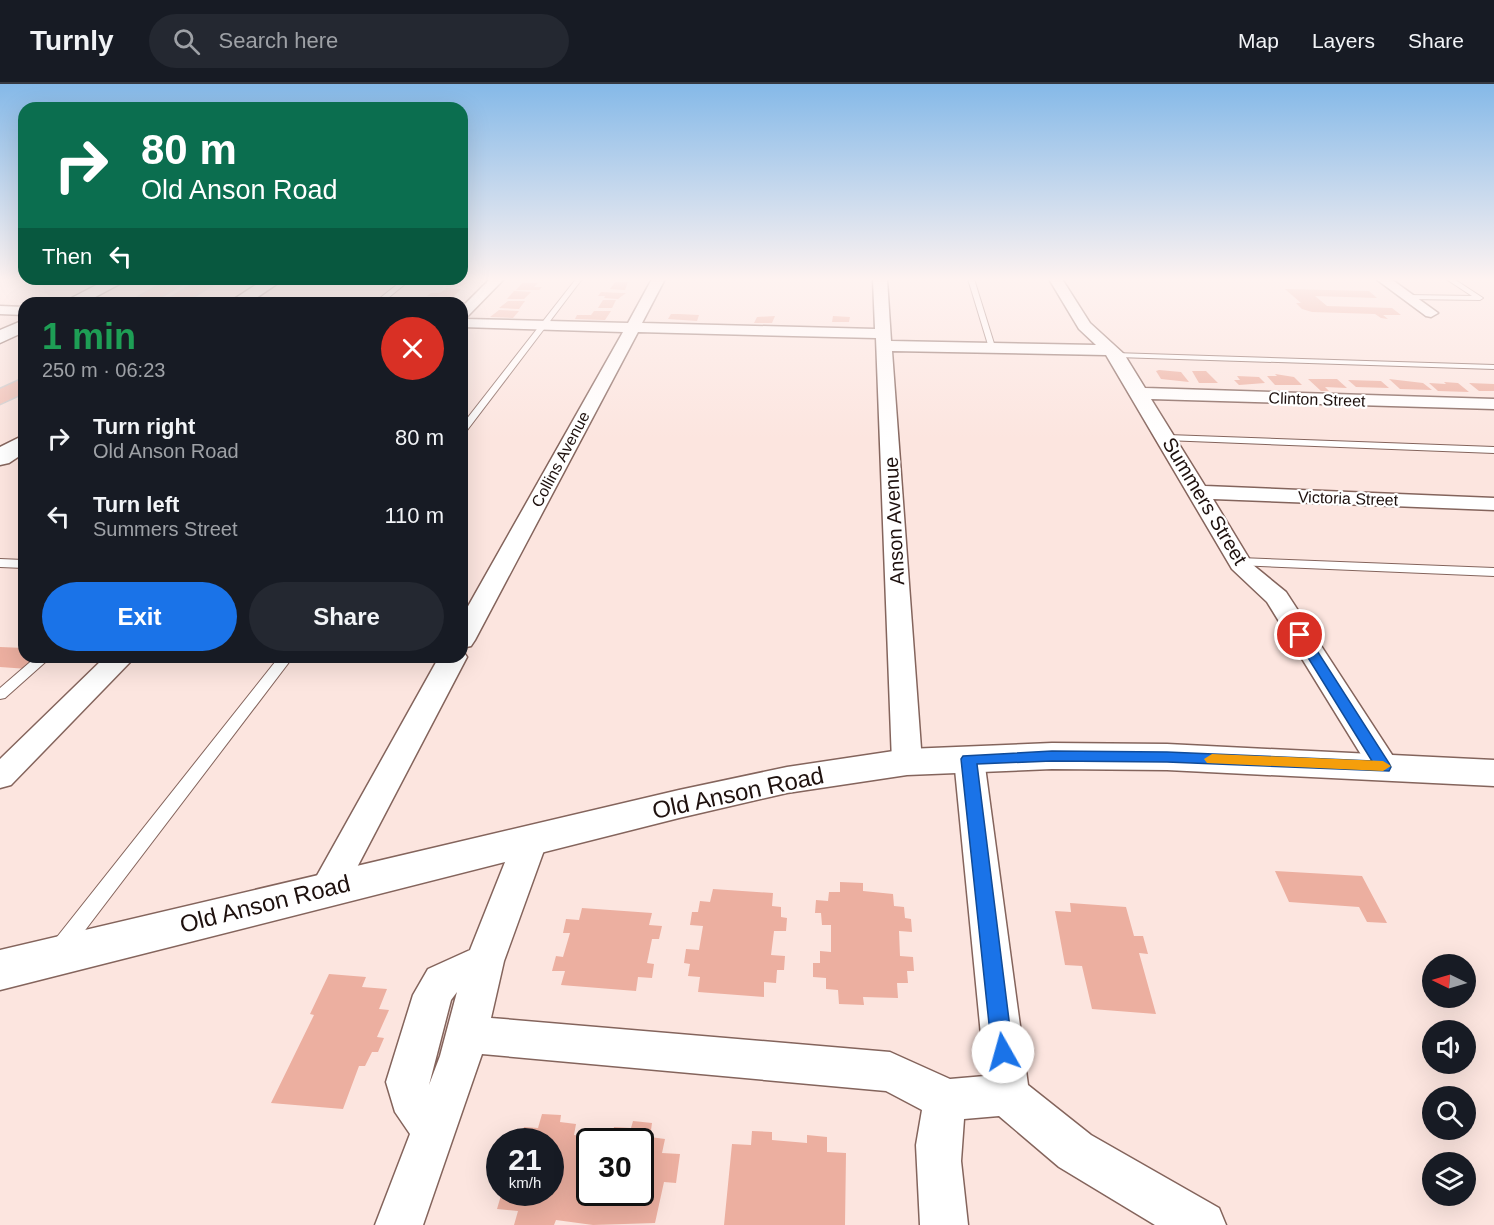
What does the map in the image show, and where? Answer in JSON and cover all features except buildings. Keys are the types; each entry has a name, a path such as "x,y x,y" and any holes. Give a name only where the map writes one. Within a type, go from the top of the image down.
{"highway":[{"path":"0,398 13,375"}],"main road":[{"path":"0,458 18,446"},
{"name":"Old Anson Road","path":"0,970 328,888 787,780 907,762 1052,756 1167,757 1494,774"}],"street":[{"name":"Collins Avenue","path":"468,629 628,332"},
{"path":"733,332 1114,353"},
{"name":"Anson Avenue","path":"883,332 907,762"},
{"name":"Summers Street","path":"1091,332 1114,353 1201,492 1240,562 1253,578 1277,597 1384,767"},
{"name":"Clinton Street","path":"1140,393 1494,404"},
{"name":"Victoria Street","path":"1201,492 1494,504"},
{"path":"4,769 114,663"},
{"path":"328,888 450,663"},
{"path":"969,759 1008,1095 1033,1121 1120,1179 1202,1225"},
{"path":"399,1225 467,1034 485,961 530,842"},
{"path":"434,1130 410,1098 407,1082 433,995 441,981 485,961"},
{"path":"467,1034 890,1072 948,1100 1008,1095"},
{"path":"944,1225 938,1135 941,1113 948,1100"}],"lane":[{"path":"468,423 538,332"},
{"path":"988,332 993,348"},
{"path":"1114,353 1494,367"},
{"path":"1168,438 1494,450"},
{"path":"1240,562 1494,572"},
{"path":"0,563 18,564"},
{"path":"0,695 37,663"},
{"path":"53,957 281,663"}],"slow traffic":[{"path":"1212,759 1383,766"}],"route":[{"path":"1003,1052 969,759 1052,756 1167,757 1384,767 1300,635"}]}
